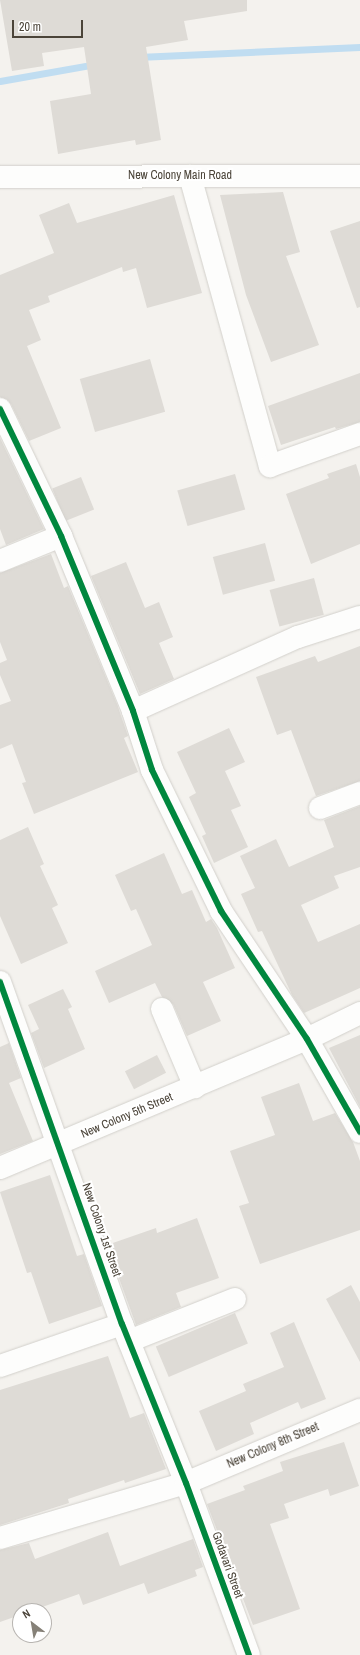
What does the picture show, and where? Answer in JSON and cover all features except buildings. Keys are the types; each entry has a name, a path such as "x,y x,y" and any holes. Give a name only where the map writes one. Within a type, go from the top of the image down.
{"street":[{"path":"190,176 270,466 360,434"},
{"name":"New Colony Main Road","path":"0,177 360,176"},
{"path":"0,410 61,536 133,711 152,770 220,911 306,1039 360,1132"},
{"path":"0,561 61,536"},
{"path":"133,711 298,637 360,617"},
{"path":"320,808 360,793"},
{"name":"New Colony 1st Street","path":"0,982 60,1145 125,1332 186,1483"},
{"path":"162,1009 195,1087"},
{"name":"New Colony 5th Street","path":"0,1168 60,1145 195,1087 306,1039 360,1013"},
{"path":"0,1366 125,1332 235,1299"},
{"name":"New Colony 8th Street","path":"0,1538 186,1483 360,1410"},
{"name":"Godavari Street","path":"186,1483 249,1655"}],"waterway":[{"path":"138,57 360,47"},
{"path":"0,81 96,64"}],"cycle path":[{"path":"0,409 61,536 133,711 152,770 221,911 307,1039 360,1132"},
{"path":"0,982 122,1324 186,1483 249,1655"}]}
